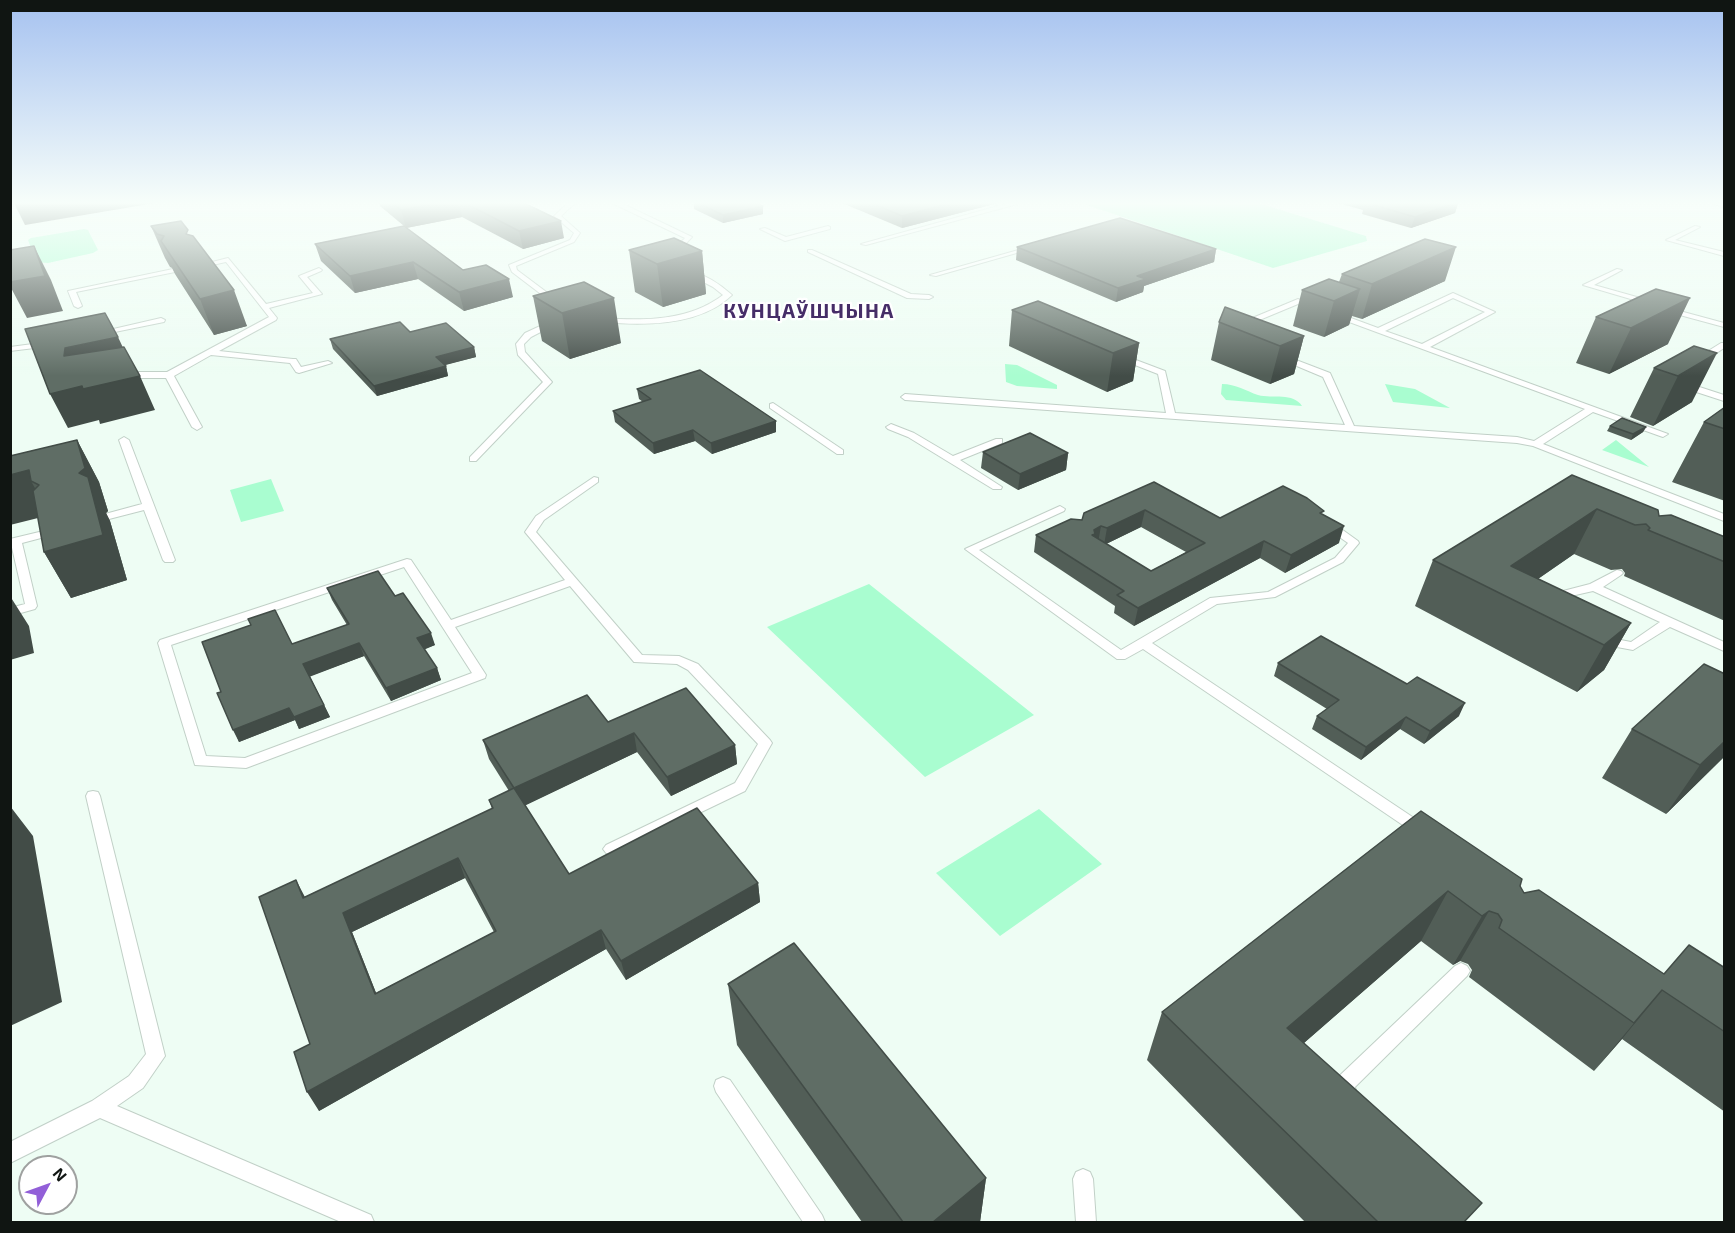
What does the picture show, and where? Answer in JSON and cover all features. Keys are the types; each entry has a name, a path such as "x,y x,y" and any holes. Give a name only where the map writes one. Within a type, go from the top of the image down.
{"lane":[{"path":"203,265 225,261"},
{"path":"107,379 130,374 169,375 273,318 228,261"},
{"path":"523,261 512,265 514,272 558,304"},
{"path":"833,261 910,296 929,297"},
{"path":"934,275 986,261"},
{"path":"597,320 630,324 669,319 707,308 728,295 716,285 676,266"},
{"path":"264,307 318,294 303,276 319,270"},
{"path":"1619,270 1587,285 1725,325"},
{"path":"78,306 72,291 173,271"},
{"path":"1379,331 1453,295 1491,312 1423,347"},
{"path":"1232,328 1298,302 1663,434"},
{"path":"91,335 161,320"},
{"path":"472,459 548,382 521,353 520,344 528,334 541,327 564,320"},
{"path":"10,349 55,342"},
{"path":"1694,363 1723,347"},
{"path":"1107,350 1162,374 1171,416"},
{"path":"1271,352 1327,375 1351,429"},
{"path":"212,353 293,361 299,370 328,363"},
{"path":"169,375 197,427"},
{"path":"1677,382 1725,398"},
{"path":"905,397 1536,444 1725,518"},
{"path":"773,406 840,452"},
{"path":"1536,444 1592,408"},
{"path":"891,428 910,435 997,487"},
{"path":"124,440 169,560"},
{"path":"952,460 999,441"},
{"path":"594,480 540,518 530,532 638,659 679,660 693,667 765,742 740,787 611,849"},
{"path":"109,516 148,506"},
{"path":"1060,509 1052,518 971,549 1121,657 1214,601 1271,595 1339,560 1354,543 1318,520"},
{"path":"10,612 30,606 14,542 57,530"},
{"path":"407,562 448,625 480,675 246,763 200,760 164,643 407,562"},
{"path":"1561,614 1558,605 1560,598 1567,593 1594,587 1617,573"},
{"path":"448,625 571,582"},
{"path":"1594,587 1725,647"},
{"path":"1590,636 1633,646 1669,622"},
{"path":"1143,644 1432,837"},
{"path":"10,1153 99,1108 136,1082 156,1056 93,796"},
{"path":"1358,1101 1342,1086 1461,972"},
{"path":"723,1086 815,1222"},
{"path":"99,1108 364,1222"},
{"path":"1083,1179 1086,1222"}],"green space":[{"path":"35,261 59,261 48,263"},
{"path":"1251,261 1299,261 1273,268"},
{"path":"1005,364 1017,365 1057,385 1057,389 1017,386 1006,382"},
{"path":"1222,384 1236,386 1258,395 1288,397 1302,406 1226,400 1221,394"},
{"path":"1385,384 1415,389 1450,408 1393,402"},
{"path":"1616,440 1649,467 1602,450"},
{"path":"271,479 284,511 241,522 230,490"},
{"path":"869,584 1034,715 925,777 767,627"},
{"path":"1039,809 1102,864 1000,936 936,873"}],"building":[{"path":"10,261 39,261 45,276 10,282"},
{"path":"174,261 212,261 234,290 200,299"},
{"path":"333,261 450,261 463,270 486,265 509,279 459,292 413,262 350,276"},
{"path":"650,261 669,261 657,264"},
{"path":"1050,261 1182,261 1137,276 1146,279 1118,288"},
{"path":"1374,261 1425,261 1372,284 1342,274"},
{"path":"1329,279 1360,289 1334,301 1302,290"},
{"path":"584,282 614,298 562,313 533,296"},
{"path":"1656,289 1690,298 1631,328 1596,317"},
{"path":"1038,301 1139,343 1113,353 1012,310"},
{"path":"1225,307 1304,336 1280,346 1219,322"},
{"path":"105,313 118,337 65,348 64,356 124,347 140,376 50,394 25,329"},
{"path":"400,322 410,332 446,323 474,347 436,357 446,366 374,386 330,339"},
{"path":"1694,346 1717,353 1678,376 1654,368"},
{"path":"700,370 776,421 711,443 693,430 653,443 613,411 651,399 637,389"},
{"path":"1725,407 1725,429 1704,422"},
{"path":"1622,418 1646,427 1633,434 1610,426"},
{"path":"1030,433 1068,453 1020,474 983,452"},
{"path":"77,440 85,468 79,473 88,477 103,535 44,552 33,491 39,485 31,481 29,470 10,475 10,456"},
{"path":"1572,475 1658,510 1659,516 1671,515 1725,537 1725,562 1648,530 1650,528 1646,524 1635,525 1597,509 1511,566 1631,623 1604,645 1433,560"},
{"path":"1154,482 1220,518 1283,486 1307,498 1324,511 1320,513 1344,526 1291,555 1264,541 1138,608 1117,595 1124,591 1036,535 1071,519 1082,520 1084,513","holes":["1145,510 1205,543 1151,571 1092,535 1095,534 1094,530 1101,526 1107,528"]},
{"path":"378,571 395,596 403,593 431,633 417,638 437,668 386,688 359,643 303,664 324,705 294,717 289,708 233,730 217,693 221,692 202,642 251,625 248,619 275,610 292,644 349,624 327,588"},
{"path":"1321,636 1407,684 1417,677 1465,703 1430,731 1406,717 1366,747 1317,716 1339,700 1278,663"},
{"path":"1704,664 1725,674 1725,741 1700,765 1632,729"},
{"path":"686,688 735,745 667,777 634,733 514,788 483,740 587,695 608,722"},
{"path":"514,788 569,874 697,808 758,883 621,961 601,930 307,1092 294,1052 310,1044 259,897 296,880 303,898 493,808 489,800","holes":["458,858 496,931 375,994 343,913"]},
{"path":"1421,811 1522,879 1520,886 1524,893 1539,890 1664,974 1689,945 1725,968 1725,1032 1662,990 1634,1023 1499,928 1502,920 1498,914 1489,911 1482,916 1448,891 1287,1028 1482,1203 1464,1222 1378,1222 1162,1012"},
{"path":"794,943 986,1178 933,1222 903,1222 728,984"}],"district":[{"name":"КУНЦАЎШЧЫНА","path":"809,311"}]}
